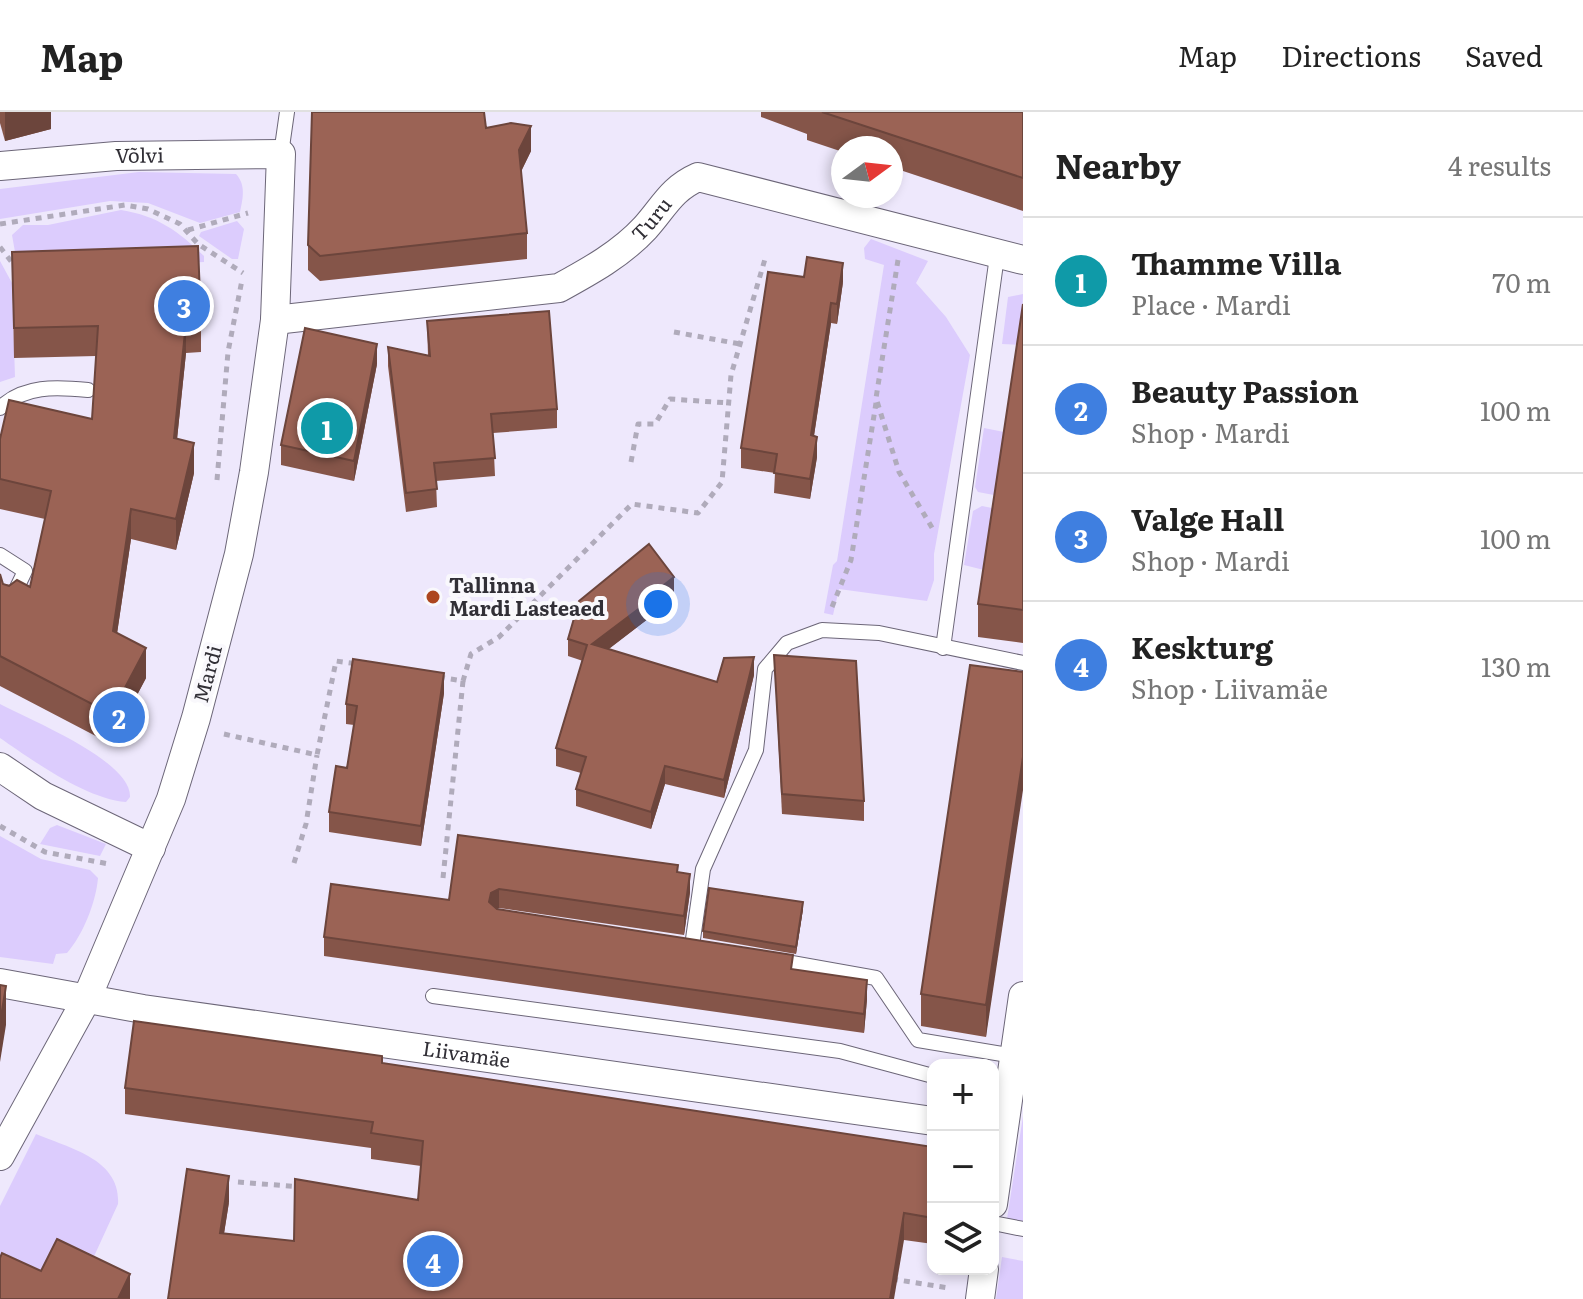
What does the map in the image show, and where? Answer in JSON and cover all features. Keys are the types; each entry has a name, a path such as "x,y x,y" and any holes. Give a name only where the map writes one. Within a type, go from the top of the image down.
{"street":[{"name":"Võlvi","path":"0,166 116,156 281,154"},
{"name":"Mardi","path":"0,1156 86,1000 171,799 196,718 239,554 275,320 281,154"},
{"name":"Turu","path":"275,320 559,288 600,266 646,227 679,185 698,177 1010,258"},
{"path":"0,767 43,796 151,848"},
{"name":"Liivamäe","path":"0,983 86,1000 927,1120"},
{"path":"999,1116 1001,1086 1014,1056 1023,996"},
{"path":"980,1299 983,1275"}],"lane":[{"path":"281,154 287,112"},
{"path":"943,648 1010,258"},
{"path":"0,408 11,398 51,386 88,390"},
{"path":"0,555 25,571 8,606"},
{"path":"707,948 684,945 703,869 756,750 765,669 787,643 822,630 879,633 1023,663"},
{"path":"753,956 876,978 918,1040 1014,1056"},
{"path":"433,996 840,1051 927,1074"},
{"path":"999,1224 1023,1229"}],"path":[{"path":"0,224 125,205 156,212 188,230 198,244 243,273"},
{"path":"188,230 252,212 250,227"},
{"path":"822,630 851,560 902,231"},
{"path":"0,247 18,271"},
{"path":"443,878 463,681 471,654 499,637 632,504 698,513 722,482 731,375 765,259"},
{"path":"217,485 228,352 245,264"},
{"path":"674,332 740,344"},
{"path":"876,398 899,472 955,566"},
{"path":"631,462 638,424 655,424 670,399 729,403"},
{"path":"294,863 306,824 336,661 364,665"},
{"path":"435,676 463,681"},
{"path":"221,726 219,733 317,755"},
{"path":"0,826 32,847 109,865 121,833"},
{"path":"238,1182 312,1189"},
{"path":"884,1278 940,1286"}],"shaded area":[{"path":"139,172 236,174 242,187 240,212 200,223 148,203 110,201 0,219 0,189"},
{"path":"121,210 146,216 167,226 204,256 204,262 36,269 15,252 12,235 23,225 48,225"},
{"path":"237,221 244,229 238,259 232,259 199,236 201,232"},
{"path":"871,239 928,261 916,283 946,317 970,355 934,554 934,580 927,601 839,589 833,615 824,613 833,565 837,561 884,265 865,259 864,248"},
{"path":"0,261 12,283 15,377 0,382"},
{"path":"1023,294 1021,345 1002,344 1008,297"},
{"path":"984,428 1009,433 999,496 978,492 975,487"},
{"path":"982,506 997,509 988,571 964,565 973,511"},
{"path":"0,704 98,756 126,783 130,797 126,802 94,794 43,767 0,738"},
{"path":"57,825 106,844 100,856 40,844 50,828"},
{"path":"0,836 41,859 90,870 98,878 95,897 83,928 67,953 56,954 53,964 0,957"},
{"path":"1023,1116 1023,1222 1007,1219"},
{"path":"36,1134 77,1150 102,1166 117,1189 118,1204 85,1276 38,1289 0,1272 0,1206"},
{"path":"1002,1257 1023,1261 1023,1299 996,1299"}],"building":[{"path":"312,112 484,112 486,128 511,123 531,126 519,150 527,233 320,256 308,245"},
{"path":"822,112 1023,112 1023,178 903,139 903,136"},
{"path":"198,246 201,322 186,323 174,438 194,443 176,519 131,509 113,631 146,648 111,714 0,656 0,574 3,584 9,586 17,580 30,587 51,491 0,479 0,439 9,400 92,419 98,326 14,328 12,252"},
{"path":"807,257 843,263 837,304 831,303 811,435 817,437 810,479 774,473 777,454 741,448 768,272 804,277"},
{"path":"1023,304 1023,610 978,604"},
{"path":"549,311 557,409 491,414 495,458 434,463 437,489 406,493 388,347 430,356 427,321"},
{"path":"305,328 377,344 354,461 281,445"},
{"path":"649,544 674,577 655,592 657,595 592,644 717,682 724,658 754,657 724,780 665,766 651,812 576,789 586,757 556,748 587,645 568,639 579,601"},
{"path":"774,655 856,661 864,801 782,794"},
{"path":"353,659 444,673 421,826 329,812 336,766 347,768 357,706 346,704"},
{"path":"970,665 1023,672 1023,757 986,1005 921,994"},
{"path":"458,835 678,865 677,872 690,874 684,916 499,889 491,893 489,902 497,909 793,955 791,969 867,980 864,1014 324,937 331,884 449,900"},
{"path":"709,888 803,902 796,947 703,931"},
{"path":"0,985 6,986 0,1023"},
{"path":"134,1021 382,1056 382,1063 927,1146 927,1217 904,1213 890,1299 168,1299 187,1169 229,1176 220,1233 294,1241 295,1179 418,1200 423,1141 371,1133 373,1122 125,1088"},
{"path":"57,1239 130,1274 118,1299 0,1299 2,1253 41,1271"}],"place":[{"name":"Valge Hall","path":"184,306"},
{"name":"Thamme Villa","path":"327,428"},
{"name":"Tallinna Mardi Lasteaed","path":"433,597"},
{"name":"Beauty Passion","path":"119,717"},
{"name":"Keskturg","path":"433,1261"}]}
